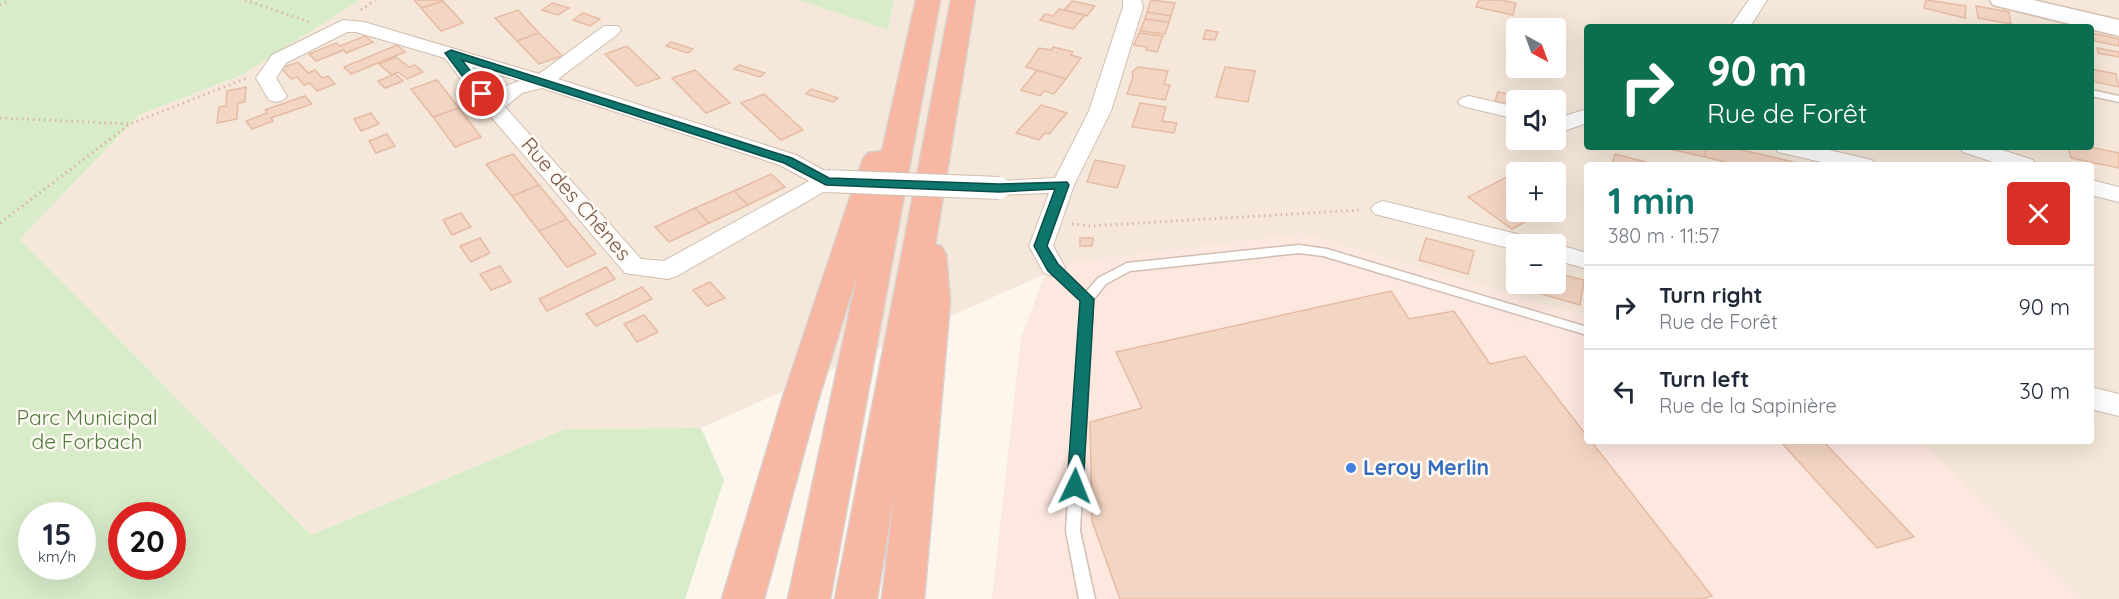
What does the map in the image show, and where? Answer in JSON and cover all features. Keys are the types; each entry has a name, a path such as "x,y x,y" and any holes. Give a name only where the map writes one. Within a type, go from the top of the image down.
{"highway":[{"path":"809,599 828,514 908,92 928,0"},
{"path":"856,599 963,0"},
{"path":"743,599 801,397 875,166 908,92"},
{"path":"903,599 933,301 927,206"}],"main road":[{"path":"2002,0 2119,28"},
{"path":"2079,18 2119,16"}],"street":[{"path":"1053,267 1041,246 1063,185 1100,111 1133,7 1132,0"},
{"path":"1742,24 1758,0"},
{"path":"276,96 266,78 279,59 343,26 357,26 542,81 788,160 826,182 999,188 1063,185"},
{"path":"494,105 514,89 542,81 611,30"},
{"name":"Rue des Chênes","path":"451,53 482,94 634,267 668,270 826,182"},
{"path":"1469,102 1506,111"},
{"path":"1566,123 1584,116"},
{"path":"1799,150 1851,162"},
{"path":"1980,150 2016,162"},
{"path":"2094,187 2119,195"},
{"path":"1383,209 1506,239"},
{"path":"1566,255 1584,260"},
{"path":"2094,399 2119,405"}],"lane":[{"path":"2094,94 2119,99"},
{"path":"1087,599 1073,531 1087,299 1102,281 1127,267 1299,249 1323,252 1584,331"},
{"path":"1053,267 1087,299"}],"path":[{"path":"0,5 10,0"},
{"path":"244,0 309,22 343,26"},
{"path":"0,223 130,124 143,117 249,78 279,59"},
{"path":"0,118 130,124"},
{"path":"1050,222 1090,226 1383,209"}],"shaded area":[{"path":"360,0 798,0 888,30 894,0 2119,0 2119,599 2082,599 1924,444 2094,444 2094,162 1584,162 1584,315 1510,294 1566,294 1566,234 1506,234 1506,293 1301,234 1062,264 1045,274 701,428 565,429 311,535 20,239 139,115 244,74"},
{"path":"1301,234 1584,315 1584,444 1924,444 2082,599 992,599 1021,338 1045,274 1062,264"}],"green space":[{"name":"Parc Municipal de Forbach","path":"0,0 360,0 244,74 139,115 20,239 311,535 565,429 701,428 724,480 685,599 0,599"},
{"path":"798,0 894,0 888,30"}],"building":[{"path":"414,0 442,0 443,1 421,8"},
{"path":"1151,0 1175,3 1171,16 1147,12"},
{"path":"1479,0 1516,3 1513,15 1476,7"},
{"path":"1926,0 1966,6 1965,18 1924,8"},
{"path":"443,1 463,23 441,31 421,8"},
{"path":"1072,1 1095,6 1087,16 1064,10"},
{"path":"552,3 569,8 558,15 542,10"},
{"path":"1976,6 2009,12 2011,24 1978,18"},
{"path":"1059,9 1085,15 1073,29 1040,20 1045,14 1053,16"},
{"path":"518,10 539,33 517,41 495,18"},
{"path":"1147,12 1171,16 1169,22 1145,19"},
{"path":"583,13 600,19 590,26 573,20"},
{"path":"1145,19 1169,22 1165,34 1140,31"},
{"path":"1206,30 1218,32 1215,40 1203,39"},
{"path":"539,33 562,56 539,64 517,41"},
{"path":"1139,33 1163,36 1157,52 1146,50 1147,47 1134,45"},
{"path":"2094,33 2119,39 2119,46 2095,41"},
{"path":"365,36 373,42 346,53 344,50 316,61 309,54 336,43 340,46"},
{"path":"671,42 693,49 688,53 666,46"},
{"path":"397,45 405,52 351,74 344,67"},
{"path":"627,46 660,78 637,86 605,54"},
{"path":"1053,47 1073,52 1071,55 1081,58 1066,79 1026,67 1039,48 1051,50"},
{"path":"2097,48 2119,52 2119,57 2098,53"},
{"path":"396,57 409,67 415,65 423,72 407,79 398,72 392,75 379,64"},
{"path":"298,62 308,73 315,70 322,78 328,76 335,84 317,91 310,83 304,85 297,77 291,79 281,68"},
{"path":"739,65 765,73 760,77 734,69"},
{"path":"1138,67 1168,71 1164,84 1170,85 1165,100 1127,94 1133,77 1132,72"},
{"path":"1225,67 1255,71 1248,102 1216,97"},
{"path":"695,70 730,103 706,113 672,78"},
{"path":"1037,70 1066,79 1054,94 1044,91 1040,96 1021,90"},
{"path":"2094,70 2116,74 2119,87 2094,82"},
{"path":"395,74 403,81 385,88 378,81"},
{"path":"437,80 459,108 433,117 411,89"},
{"path":"246,87 245,102 238,103 237,119 217,123 219,107 226,106 227,91"},
{"path":"811,89 838,98 833,102 806,94"},
{"path":"1498,92 1506,94 1506,104 1495,101"},
{"path":"764,94 803,130 781,140 741,103"},
{"path":"305,96 312,104 271,118 273,121 252,129 246,121 267,113 265,110"},
{"path":"1140,103 1166,107 1162,121 1177,123 1174,133 1132,127"},
{"path":"1041,105 1067,113 1049,134 1045,133 1039,140 1016,133"},
{"path":"459,108 481,137 455,147 433,117"},
{"path":"371,113 379,124 361,131 354,119"},
{"path":"387,134 395,146 376,153 369,141"},
{"path":"2094,148 2119,153 2119,168 2094,162 2071,158 2069,150 2094,150"},
{"path":"1674,150 1706,150 1705,157"},
{"path":"1706,150 1742,150 1794,162 1725,162 1705,157"},
{"path":"513,154 539,185 512,196 486,164"},
{"path":"1615,154 1646,162 1613,162"},
{"path":"1095,160 1125,166 1117,188 1087,182"},
{"path":"771,174 785,187 748,205 734,191"},
{"path":"1506,177 1506,222 1525,222 1512,229 1468,197"},
{"path":"539,185 567,219 539,231 512,196"},
{"path":"734,191 748,205 709,223 695,208"},
{"path":"695,208 709,223 669,242 655,227"},
{"path":"461,213 471,227 452,235 443,220"},
{"path":"567,219 596,254 567,267 539,231"},
{"path":"480,238 490,253 471,262 460,246"},
{"path":"1080,238 1093,238 1092,246 1080,246"},
{"path":"1426,238 1474,251 1468,274 1419,260"},
{"path":"500,266 511,282 491,290 480,274"},
{"path":"606,267 615,279 547,311 539,299"},
{"path":"1566,276 1584,280 1580,305 1542,294 1566,294"},
{"path":"710,282 725,298 707,306 693,290"},
{"path":"642,287 652,299 596,326 586,314"},
{"name":"Leroy Merlin","path":"1391,291 1409,319 1454,311 1490,364 1525,356 1584,432 1584,444 1593,444 1712,596 1702,599 1120,599 1092,521 1090,422 1142,408 1116,352"},
{"path":"644,315 658,332 637,342 624,324"},
{"path":"1783,444 1826,444 1914,537 1877,548"}],"place":[{"name":"Leroy Merlin","path":"1351,468"}],"route":[{"path":"482,94 451,53 788,160 826,182 999,188 1063,185 1041,246 1053,267 1087,299 1075,486"}]}
